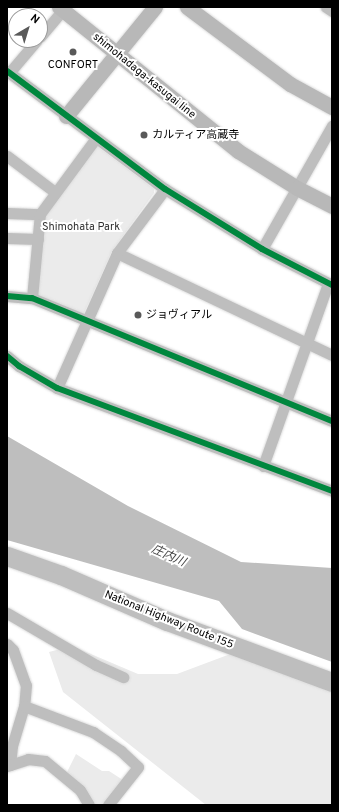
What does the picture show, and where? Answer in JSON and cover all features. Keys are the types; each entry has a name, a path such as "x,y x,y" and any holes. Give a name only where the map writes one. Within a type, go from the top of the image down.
{"highway":[{"name":"National Highway Route 155","path":"7,556 61,575 167,621 332,682"}],"main road":[{"path":"66,116 155,7"},
{"path":"187,7 290,84 332,107"},
{"name":"shimohadaga-kasugai line","path":"61,9 238,151 297,188 332,206"}],"street":[{"path":"326,7 332,11"},
{"path":"48,26 61,9"},
{"path":"31,48 9,76 165,189 262,249 330,284 285,402 263,466"},
{"path":"262,249 332,126"},
{"path":"32,298 40,214 96,138"},
{"path":"7,156 55,192"},
{"path":"57,388 117,254 165,189"},
{"path":"7,213 40,214"},
{"path":"7,238 38,239"},
{"path":"117,254 332,355"},
{"path":"7,296 32,298 86,322 332,421"},
{"path":"7,356 19,366 57,388 332,491"},
{"path":"7,613 96,664 123,677"},
{"path":"7,644 14,650 26,685 24,706 8,764 28,759 45,761 80,790 89,805"},
{"path":"24,706 93,732 121,751 138,767 108,805"}],"green space":[{"name":"Shimohata Park","path":"94,147 98,147 154,189 154,193 112,251 84,313 81,315 36,294 42,216"},
{"path":"72,646 138,674 177,674 233,653 332,687 332,805 206,805 63,692 49,652"},
{"path":"76,754 102,771 109,771 126,782 108,805 89,805 65,776"}],"water":[{"name":"庄内川","path":"7,436 128,506 241,562 332,568 332,662 242,629 219,601 7,540"}],"cycle path":[{"path":"7,71 165,189 262,249 332,285"},
{"path":"7,296 32,298 332,421"},
{"path":"7,356 19,366 57,388 332,491"}],"place":[{"name":"CONFORT","path":"73,52"},
{"name":"カルティア高蔵寺","path":"144,135"},
{"name":"ジョヴィアル","path":"138,315"}]}
